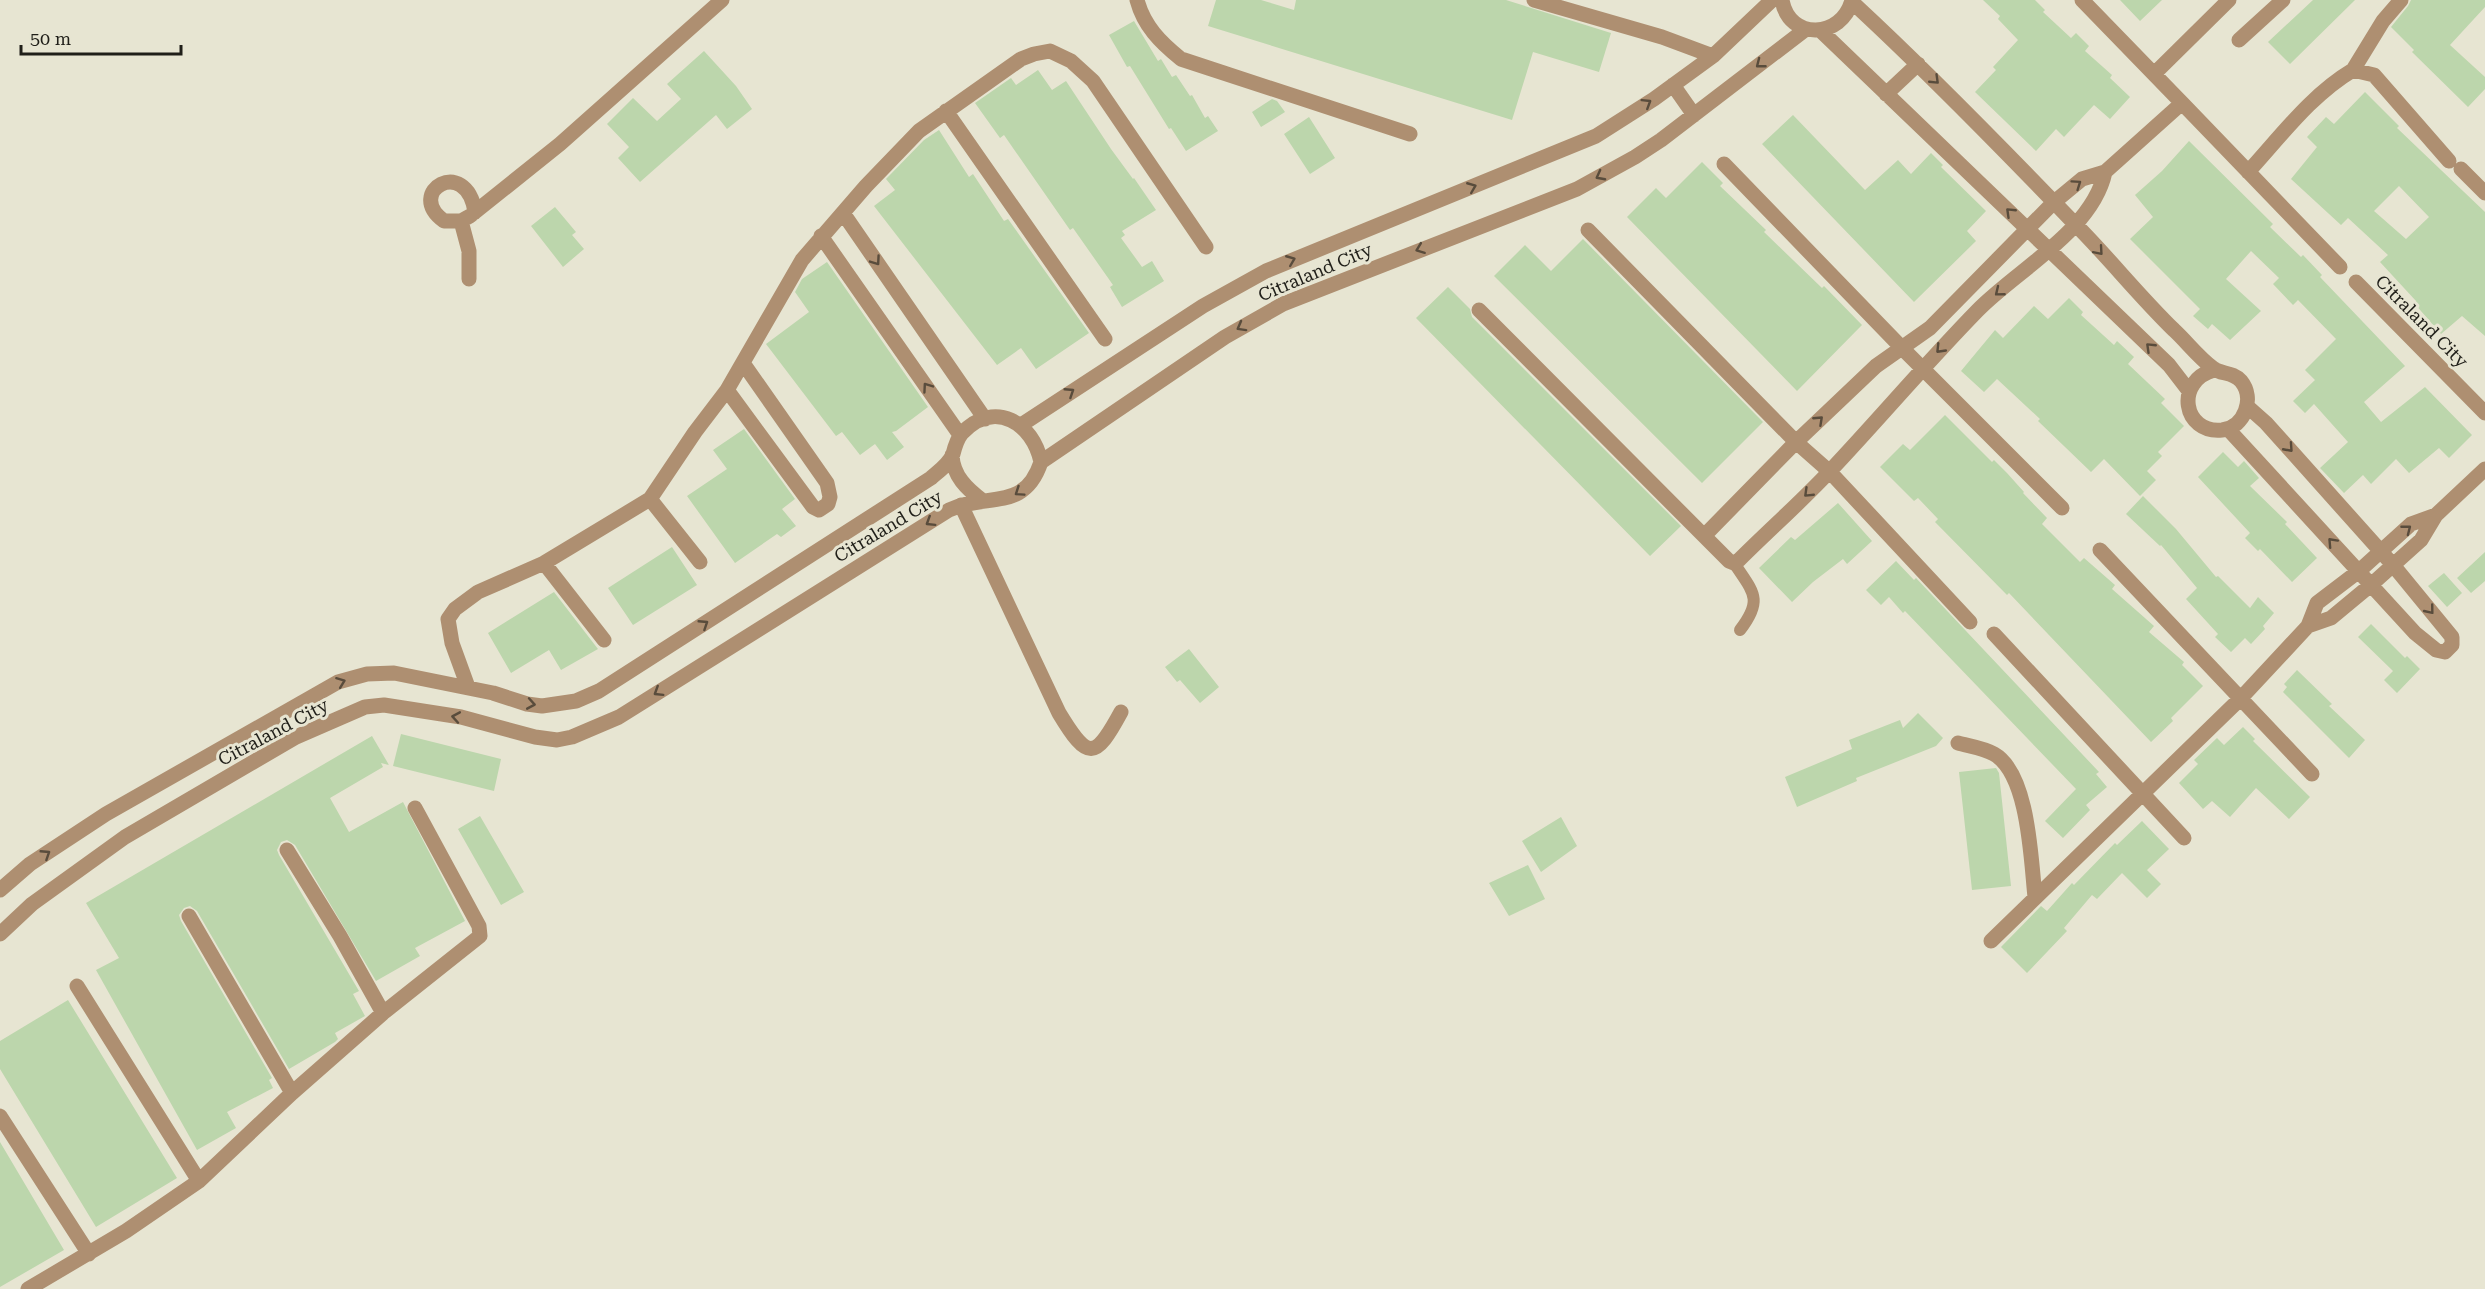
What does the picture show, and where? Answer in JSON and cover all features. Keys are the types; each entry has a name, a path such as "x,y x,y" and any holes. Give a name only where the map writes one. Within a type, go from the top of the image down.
{"street":[{"path":"475,212 473,199 464,186 454,181 442,183 432,192 429,200 431,207 444,221 461,221 475,212 560,144 722,0"},
{"path":"1137,0 1141,16 1151,30 1163,45 1181,59 1410,134"},
{"path":"1534,0 1662,38 1713,56"},
{"name":"Citraland City","path":"1021,425 1203,306 1266,271 1596,136 1713,56 1772,0"},
{"path":"1782,0 1787,14 1795,23 1813,30 1886,94 2169,365 2189,391"},
{"path":"2082,0 2340,267"},
{"path":"2154,74 2229,0"},
{"path":"2239,40 2283,0"},
{"path":"2248,172 2318,96 2353,70 2383,21 2401,0"},
{"path":"1852,1 1918,64 2075,224 2139,296 2214,370 2233,374 2241,381 2246,388 2248,407 2244,416 2228,429 2215,430 2202,426 2193,417 2188,405 2189,391 2198,377 2214,370"},
{"name":"Citraland City","path":"0,934 32,904 125,837 296,737 365,707 384,705 461,717 535,737 557,740 619,717 962,505 997,501 1019,494 1036,476 1041,462 1225,337 1283,304 1577,189 1635,157 1813,30 1831,28 1841,21 1848,13 1852,1"},
{"path":"468,687 452,644 448,619 455,609 478,592 544,563 650,499 727,390 802,260 822,236 900,149 946,111 1021,59 1050,51 1071,61 1093,81 1206,247"},
{"path":"1886,94 1918,64"},
{"path":"2353,70 2374,75 2455,165 2485,193"},
{"path":"1673,85 1694,115"},
{"path":"1704,536 1796,442 1876,366 1893,353 1903,349 1937,321 2053,203 2082,179 2105,172 2182,103"},
{"path":"946,111 1104,339"},
{"path":"1724,164 1903,349 2062,508"},
{"path":"1479,310 1729,561 1734,563 1830,472 1922,368 1981,307 2049,250 2075,224 2102,189 2105,172"},
{"path":"843,213 985,419"},
{"path":"461,221 469,251 470,279"},
{"path":"1588,230 1796,442 1830,472 1970,622"},
{"path":"822,236 960,435 985,419 1010,418 1021,425 1038,449 1041,462"},
{"name":"Citraland City","path":"2356,282 2485,413"},
{"path":"727,390 813,507 819,510 828,504 830,497 827,483 743,363"},
{"path":"2228,429 2415,633 2436,650 2445,652 2452,645 2452,637 2393,564 2248,407"},
{"name":"Citraland City","path":"0,890 30,864 106,814 338,682 367,674 394,673 468,687 542,706 576,701 599,691 931,478 942,469 952,455 960,435"},
{"path":"952,455 953,464 960,479 983,501"},
{"path":"2308,626 2331,618 2372,584 2421,540 2436,515 2485,469"},
{"path":"650,499 700,562"},
{"path":"962,505 1059,713 1079,744 1091,750 1096,749 1107,738 1121,712"},
{"path":"1991,941 2241,698 2308,626 2317,603 2359,571 2411,524 2436,515"},
{"path":"2100,550 2312,774"},
{"path":"544,563 604,640"},
{"path":"1994,634 2184,838"},
{"path":"283,712 296,737"},
{"path":"1958,743 1994,754 2012,771 2027,820 2035,897"},
{"path":"28,1289 89,1254 199,1181 292,1093 384,1013 480,936 479,926 415,808"},
{"path":"287,850 384,1013"},
{"path":"189,916 292,1093"},
{"path":"77,986 199,1181"},
{"path":"0,1116 89,1254"}],"lane":[{"path":"1734,563 1754,595 1754,606 1749,619 1740,630"}],"building":[{"path":"1216,0 1261,0 1294,10 1296,0 1506,0 1611,33 1599,72 1533,52 1512,120 1208,26"},
{"path":"1983,0 2035,0 2045,10 2043,12 2071,38 2076,33 2089,46 2085,51 2112,75 2110,78 2130,97 2110,119 2094,105 2064,137 2056,129 2036,151 1975,92 1996,70 1993,67 2018,40 1998,19 2000,16"},
{"path":"2120,0 2162,0 2140,21"},
{"path":"2313,0 2355,0 2290,64 2268,42"},
{"path":"2411,0 2485,0 2485,7 2450,45 2485,77 2485,89 2468,107 2412,52 2414,50 2391,27"},
{"path":"1134,21 1158,61 1161,59 1172,77 1176,75 1190,96 1192,95 1205,118 1208,116 1218,131 1186,151 1171,128 1169,129 1130,66 1127,67 1109,35"},
{"path":"704,51 736,86 752,109 727,129 716,115 640,182 618,158 629,147 607,124 633,98 657,121 681,99 667,84"},
{"path":"1038,70 1052,90 1066,81 1111,149 1156,210 1122,231 1125,235 1121,238 1142,267 1152,261 1164,281 1122,307 1110,287 1113,285 1073,228 1070,230 1004,135 1000,138 975,103 1011,78 1016,85"},
{"path":"2365,92 2399,126 2397,128 2485,212 2485,336 2462,316 2441,334 2414,303 2416,301 2380,262 2388,255 2348,218 2341,225 2291,179 2317,147 2307,137 2326,117 2334,124","holes":["2399,186 2429,217 2406,239 2374,211"]},
{"path":"1272,99 1277,101 1285,112 1261,127 1252,112"},
{"path":"1793,115 1865,190 1898,160 1911,174 1931,153 1943,165 1941,167 1986,211 1967,231 1976,241 1914,302 1762,144"},
{"path":"1309,117 1335,158 1310,174 1284,134"},
{"path":"939,130 969,177 973,174 1004,221 1008,219 1089,333 1036,369 1021,348 997,365 874,206 895,190 886,179 924,140"},
{"path":"2189,141 2273,224 2270,227 2301,257 2303,255 2322,275 2320,277 2405,366 2364,402 2381,422 2425,387 2472,435 2449,458 2439,448 2409,473 2396,459 2371,484 2363,475 2344,493 2320,468 2348,442 2314,404 2305,413 2293,401 2315,380 2305,370 2336,339 2298,300 2293,305 2273,284 2279,278 2251,251 2226,279 2261,311 2230,340 2212,324 2208,329 2193,316 2200,309 2130,239 2153,217 2135,195 2162,171"},
{"path":"1702,162 1723,183 1720,186 1766,230 1764,232 1822,288 1824,286 1862,325 1797,391 1627,217 1656,188 1666,198"},
{"path":"555,207 576,232 572,235 584,249 563,267 531,226"},
{"path":"1583,239 1763,422 1702,483 1494,276 1525,245 1551,271"},
{"path":"827,262 928,407 892,432 904,447 887,460 875,444 860,455 842,432 836,436 766,344 809,312 795,292 802,279"},
{"path":"1448,287 1470,309 1472,317 1681,526 1650,556 1416,318"},
{"path":"2069,298 2083,312 2081,315 2114,345 2117,341 2134,357 2128,364 2165,399 2161,403 2184,426 2158,452 2162,456 2147,471 2156,480 2140,496 2104,459 2091,472 2038,421 2040,419 1997,379 1984,392 1961,371 1995,330 2003,338 2034,306 2048,319"},
{"path":"1945,415 1992,462 1994,460 2007,473 2047,518 2042,524 2080,562 2084,558 2115,585 2112,589 2154,626 2149,632 2184,662 2182,665 2203,686 2171,718 2173,721 2151,742 2009,593 2007,595 1935,522 1938,519 1918,498 1914,501 1880,467 1903,444 1910,450"},
{"path":"744,429 795,499 782,509 796,526 781,537 777,534 735,563 687,496 727,469 713,450"},
{"path":"2223,452 2238,467 2244,461 2259,478 2250,486 2287,522 2285,524 2317,558 2292,582 2260,549 2258,551 2245,538 2250,533 2198,477"},
{"path":"2143,496 2176,529 2216,577 2218,576 2250,608 2258,597 2274,613 2263,626 2265,629 2251,644 2245,638 2231,652 2215,637 2218,634 2186,599 2197,588 2161,545 2126,514"},
{"path":"1838,503 1872,541 1847,564 1843,559 1792,602 1759,568 1791,537 1795,540"},
{"path":"672,547 697,585 633,625 608,588"},
{"path":"2485,552 2485,581 2471,593 2457,578"},
{"path":"1896,561 1914,580 1916,578 2099,772 2096,774 2107,787 2086,805 2090,810 2063,838 2045,821 2076,789 1905,611 1903,613 1889,597 1881,605 1866,590"},
{"path":"2444,573 2462,593 2447,607 2428,586"},
{"path":"554,592 598,649 561,670 549,650 511,673 488,633"},
{"path":"2371,624 2405,658 2407,656 2420,669 2397,693 2384,680 2393,671 2358,637"},
{"path":"1189,649 1219,687 1200,703 1180,680 1177,682 1165,667"},
{"path":"2297,670 2332,704 2329,706 2365,740 2349,758 2283,692 2287,687 2284,684"},
{"path":"1918,713 1943,738 1936,746 1856,778 1857,781 1797,807 1785,777 1852,749 1849,740 1900,720 1903,728"},
{"path":"2243,727 2255,739 2253,741 2310,797 2289,819 2256,788 2230,817 2212,801 2203,809 2179,783 2198,764 2194,760 2217,738 2224,745"},
{"path":"401,734 501,759 494,791 393,766"},
{"path":"372,736 389,765 381,763 383,767 330,798 349,832 403,802 465,921 415,948 420,956 376,981 295,845 287,840 281,842 277,850 279,855 359,991 353,994 365,1016 335,1033 338,1039 335,1042 289,1069 197,911 190,906 184,908 179,915 181,921 272,1078 269,1080 273,1088 227,1112 236,1128 197,1150 96,970 119,958 86,903"},
{"path":"1996,768 1999,773 2011,886 1972,890 1959,772"},
{"path":"480,816 524,892 501,905 458,829"},
{"path":"1561,817 1577,846 1541,872 1522,841"},
{"path":"2142,821 2169,849 2147,870 2161,884 2147,898 2122,873 2097,899 2092,895 2064,928 2067,931 2027,973 2001,947 2041,906 2047,911 2072,883 2074,885 2115,843 2117,845"},
{"path":"1528,865 1545,899 1509,916 1489,883"},
{"path":"68,1000 177,1178 96,1227 0,1069 0,1041"},
{"path":"0,1142 64,1250 0,1287"}]}
